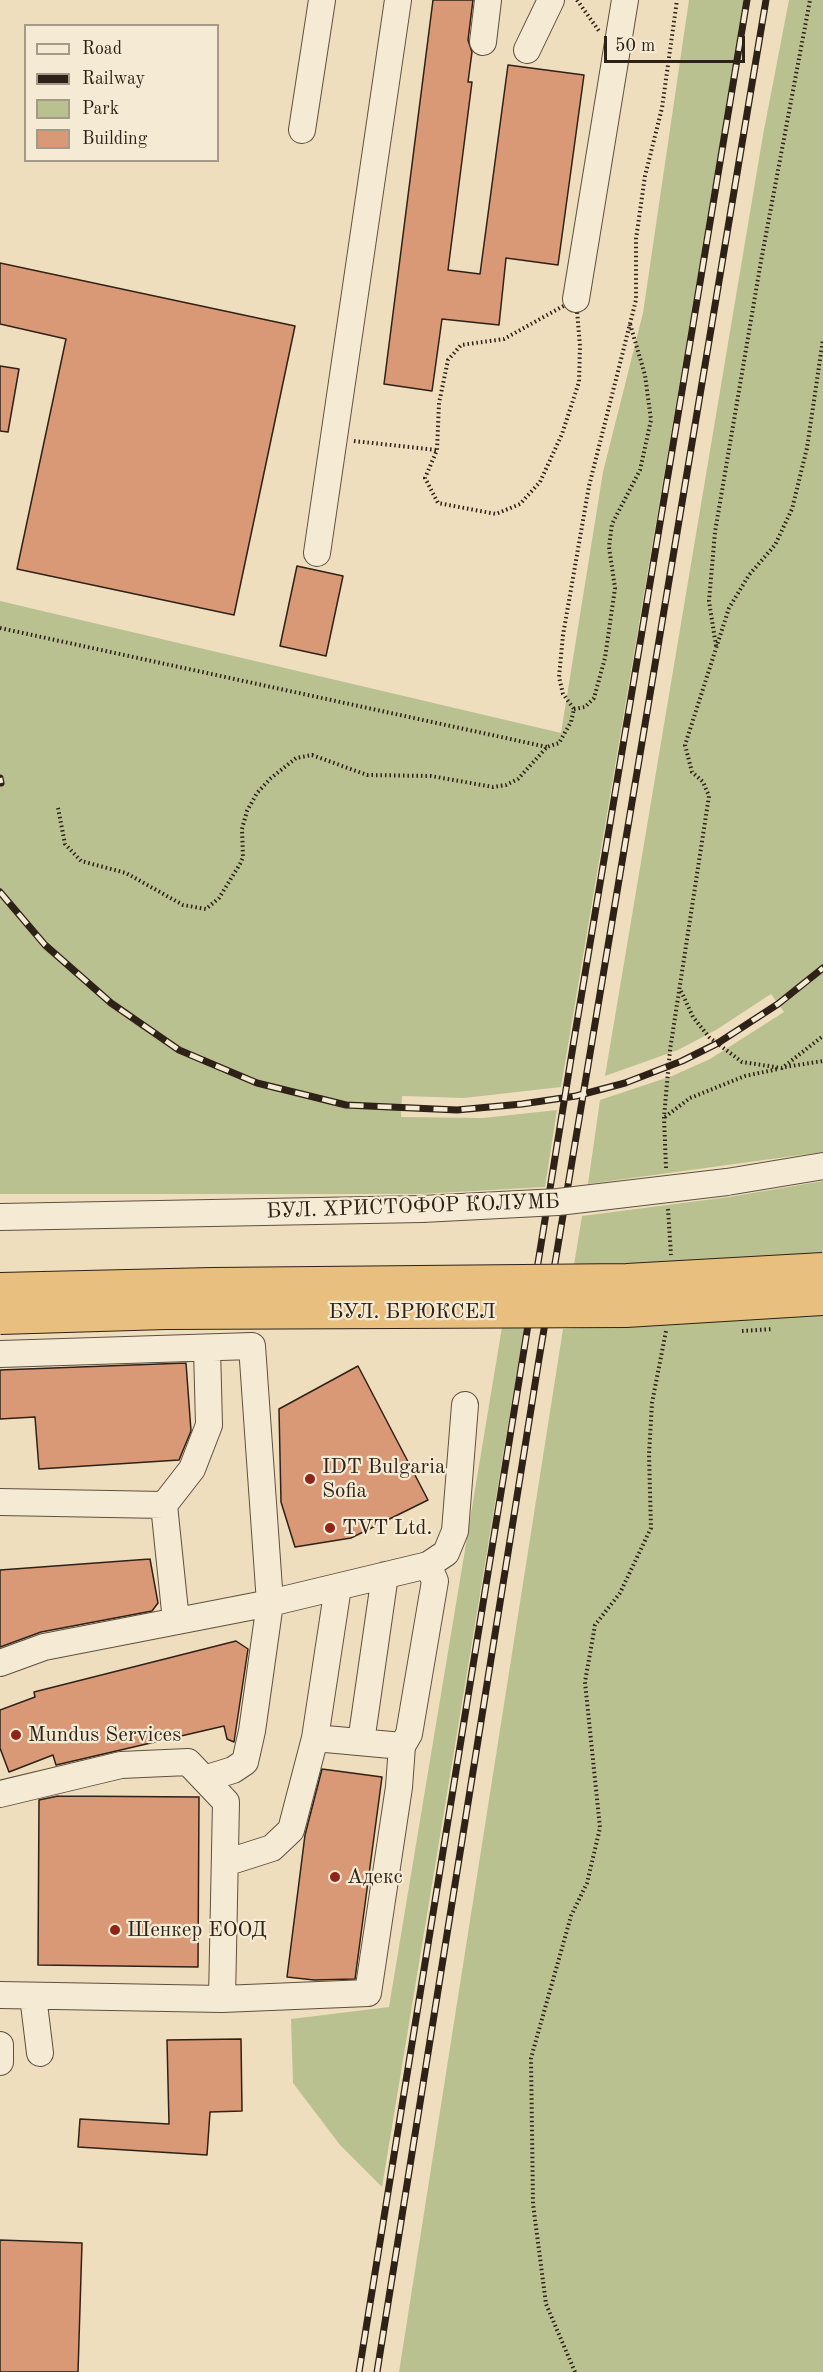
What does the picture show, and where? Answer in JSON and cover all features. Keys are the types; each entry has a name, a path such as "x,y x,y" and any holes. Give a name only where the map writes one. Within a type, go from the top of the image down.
{"main road":[{"name":"БУЛ. БРЮКСЕЛ","path":"0,1289 212,1284 627,1280 823,1269"},
{"name":"БУЛ. БРЮКСЕЛ","path":"0,1318 166,1313 627,1311 823,1299"}],"street":[{"path":"302,130 322,0"},
{"path":"317,553 398,0"},
{"path":"483,42 488,0"},
{"path":"527,50 551,0"},
{"path":"576,299 625,0"},
{"name":"БУЛ. ХРИСТОФОР КОЛУМБ","path":"0,1217 422,1209 558,1202 727,1182 823,1166"},
{"path":"0,1354 252,1346 270,1603 252,1731 245,1762 226,1773 204,1779"},
{"path":"176,1621 164,1505 192,1469 209,1425 207,1348"},
{"path":"0,1663 44,1647 270,1603 428,1565 446,1553 455,1531 465,1405"},
{"path":"0,1502 164,1505"},
{"path":"0,1995 222,1999 368,1993 399,1787 402,1746 409,1734 435,1581 428,1565"},
{"path":"361,1742 385,1575"},
{"path":"225,1863 272,1848 291,1830 315,1738 338,1587"},
{"path":"315,1738 402,1746"},
{"path":"0,1794 121,1765 188,1762 226,1802 222,1999"},
{"path":"33,1995 40,2053"}],"path":[{"path":"577,0 581,9 617,52"},
{"path":"58,808 65,844 81,861 126,873 183,905 206,909 219,898 240,864 243,857 242,829 247,811 257,793 271,778 296,759 312,755 367,775 431,776 493,787 506,785 518,779 547,747 559,743 571,722 574,710 563,694 559,677 563,635 589,486 636,300 636,239 643,186 662,108 677,0"},
{"path":"716,650 709,601 715,532 757,284 810,0"},
{"path":"576,299 580,346 579,382 562,434 540,482 520,504 496,514 438,503 425,478 437,450 439,403 448,360 461,345 504,339 576,299"},
{"path":"574,710 585,707 594,698 605,658 615,588 609,548 612,524 640,470 651,420 645,375 630,324"},
{"path":"667,1178 664,1117 670,1050 709,796 703,782 692,772 685,745 729,608 749,575 775,545 792,509 807,448 823,339"},
{"path":"334,439 437,450"},
{"path":"0,628 547,747"},
{"path":"680,990 693,1017 725,1052 749,1064 782,1068 823,1036"},
{"path":"664,1117 690,1098 746,1076 823,1061"},
{"path":"667,1198 672,1264"},
{"path":"575,2372 546,2304 533,2204 531,2058 571,1916 587,1883 600,1828 585,1682 595,1625 620,1593 651,1528 649,1454 652,1403 667,1323"}],"green space":[{"path":"689,0 744,0 561,1087 464,1098 402,1096 401,1117 483,1118 557,1110 545,1187 421,1194 0,1194 0,601 561,733 603,472 643,313"},
{"path":"789,0 823,0 823,1152 588,1184 600,1100 672,1076 710,1059 784,1012 771,994 716,1030 678,1050 605,1076 763,135"},
{"path":"823,1181 823,1256 672,1264 574,1265 582,1216 729,1197"},
{"path":"823,1315 823,2372 399,2372 563,1329"},
{"path":"502,1327 524,1328 382,2187 340,2145 293,2083 291,2019 389,2007"}],"building":[{"path":"433,0 473,0 468,40 472,52 468,82 472,82 448,270 480,274 508,65 584,75 558,265 506,258 499,325 442,319 432,391 384,384"},
{"path":"0,263 295,326 234,615 17,569 66,339 0,324"},
{"path":"0,366 19,369 8,432 0,431"},
{"path":"297,566 343,576 326,656 280,646"},
{"path":"186,1363 191,1431 179,1460 39,1469 35,1417 0,1419 0,1370"},
{"path":"358,1366 428,1500 351,1538 295,1547 281,1502 279,1409"},
{"path":"150,1559 158,1603 152,1611 41,1632 0,1647 0,1570"},
{"path":"236,1641 248,1649 234,1742 227,1739 224,1726 56,1765 53,1755 9,1772 0,1748 0,1710 35,1697 34,1692"},
{"name":"Адекс","path":"322,1769 382,1777 355,1979 314,1980 287,1977 305,1835"},
{"path":"58,1796 199,1797 198,1967 38,1965 39,1800"},
{"path":"241,2039 242,2111 210,2112 207,2155 78,2147 80,2119 169,2124 167,2040"},
{"path":"0,2240 82,2243 78,2372 0,2372"}],"railway":[{"path":"359,2372 574,1040 747,0"},
{"path":"377,2372 539,1359 766,0"},
{"path":"0,778 1,783"},
{"path":"0,892 45,945 111,1003 179,1050 257,1083 346,1105 457,1110 576,1096 625,1083 682,1061 718,1043 778,1004 823,968"}],"place":[{"name":"IDT Bulgaria Sofia","path":"310,1479"},
{"name":"TVT Ltd.","path":"330,1528"},
{"name":"Mundus Services","path":"16,1735"},
{"name":"Адекс","path":"335,1877"},
{"name":"Шенкер ЕООД","path":"115,1930"}]}
